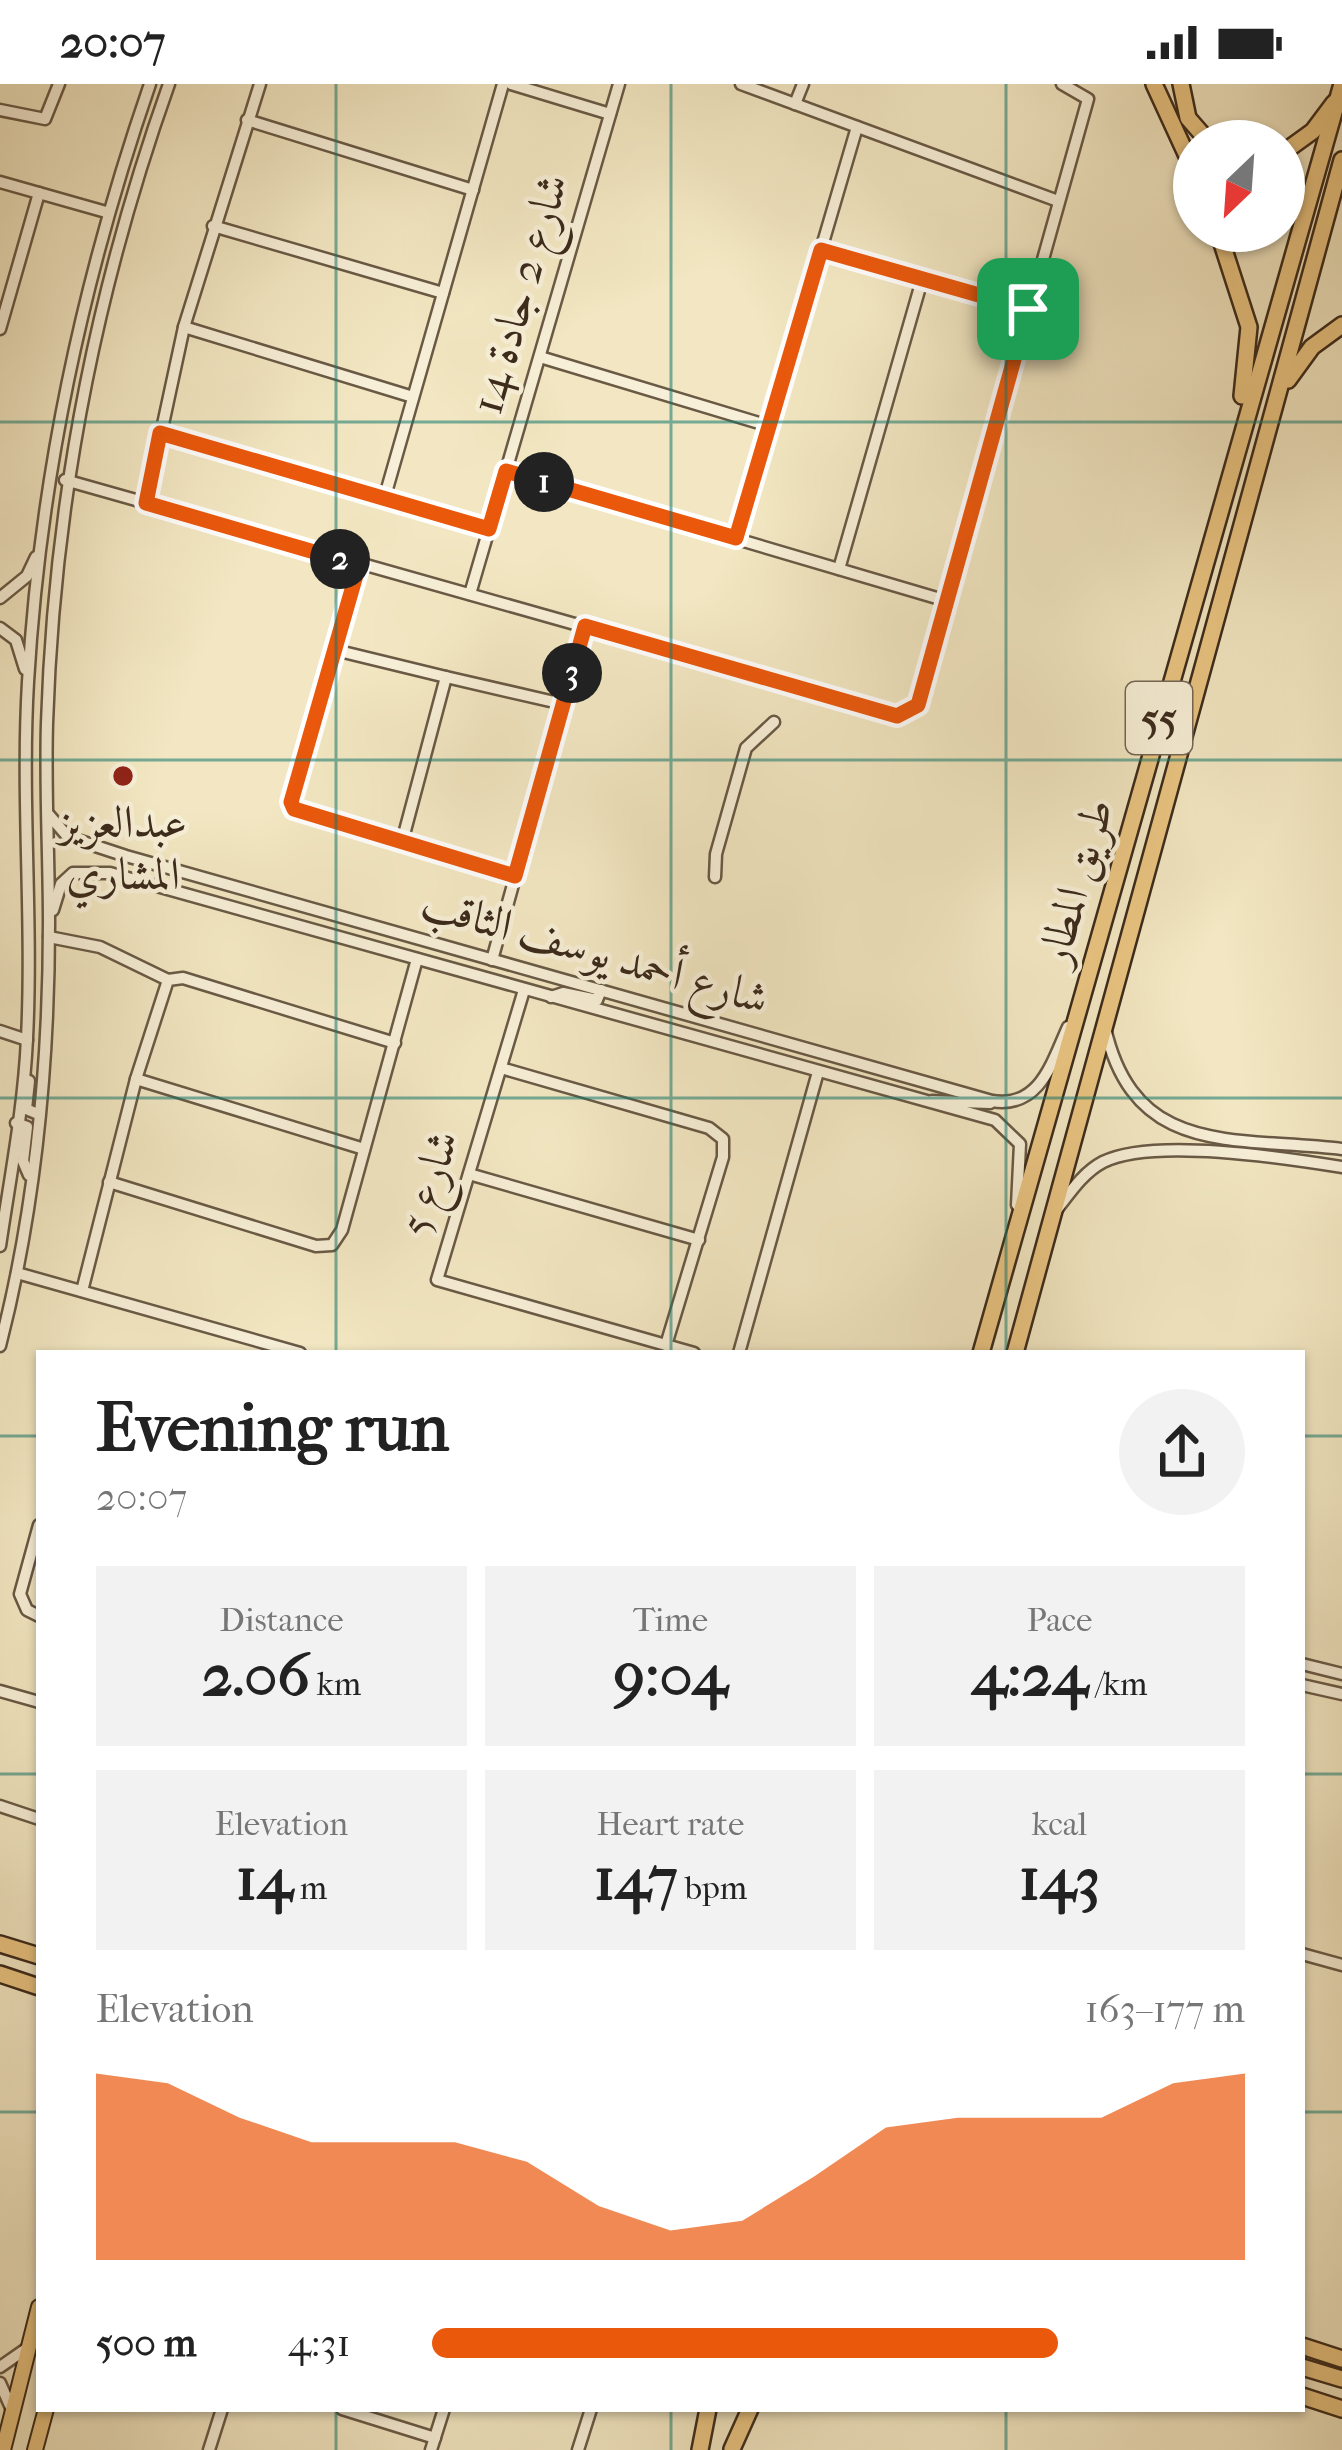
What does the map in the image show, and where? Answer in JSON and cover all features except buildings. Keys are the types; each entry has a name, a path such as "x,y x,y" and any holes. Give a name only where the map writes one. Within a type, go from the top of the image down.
{"highway":[{"path":"1154,84 1173,125"},
{"path":"1180,84 1190,120"},
{"path":"1305,137 1340,90"},
{"name":"طريق المطار","path":"982,1350 1231,460 1340,90"},
{"name":"طريق المطار","path":"1016,1350 1342,160"},
{"path":"1226,252 1244,298 1250,342 1231,460"},
{"path":"1265,446 1288,379 1312,347 1342,325"},
{"path":"0,1944 36,1956"},
{"path":"0,1974 36,1986"},
{"path":"1305,2347 1342,2360"},
{"path":"1305,2368 1342,2379"},
{"path":"1305,2397 1342,2409"},
{"path":"700,2448 703,2412"},
{"path":"732,2449 738,2412"},
{"path":"732,2449 749,2412"}],"main road":[{"path":"3,2450 36,2318"},
{"path":"37,2447 45,2412"}],"street":[{"path":"0,110 44,119 59,84"},
{"path":"0,1246 27,1040 28,686 39,548 82,306 106,212 150,84"},
{"path":"0,1346 17,1273 38,1114 49,931 46,808 65,480 88,361 132,188 169,84"},
{"path":"146,503 184,327 260,84"},
{"path":"385,496 507,84 610,114"},
{"name":"شارع 2 جادة 14","path":"470,594 619,84"},
{"path":"741,84 1058,201"},
{"path":"795,104 802,84"},
{"path":"65,480 897,716 918,705 1088,99 1062,84"},
{"path":"247,120 473,190"},
{"path":"736,538 857,127"},
{"path":"0,182 106,212"},
{"path":"0,329 4,296 38,193"},
{"path":"213,226 443,293"},
{"path":"821,250 1028,309"},
{"path":"96,255 93,285 105,291"},
{"path":"839,569 922,280"},
{"path":"82,306 92,309 88,361"},
{"path":"184,327 413,397"},
{"path":"539,357 769,426"},
{"path":"160,433 489,529"},
{"path":"506,471 947,601"},
{"path":"0,598 28,576 39,548"},
{"path":"359,565 291,802 301,814 515,876"},
{"path":"492,960 585,626"},
{"path":"0,628 16,640 28,686"},
{"path":"335,650 563,704"},
{"path":"402,842 446,677"},
{"path":"715,877 716,854 746,748 774,722"},
{"name":"شارع أحمد يوسف الثاقب","path":"46,808 54,826 68,837 156,865 992,1102"},
{"path":"49,931 61,884 73,873 110,873 111,860 117,859 156,865"},
{"name":"شارع أحمد يوسف الثاقب","path":"110,873 995,1120 1014,1134 1022,1154 1015,1237"},
{"path":"49,931 100,947 168,980 184,978 394,1043"},
{"path":"110,1182 316,1246 332,1245 342,1230 417,959"},
{"path":"82,1291 136,1079 168,980"},
{"name":"شارع 5","path":"524,990 437,1280 684,1350"},
{"path":"551,998 563,993 597,1000 601,990"},
{"path":"929,1103 943,1098 982,1106 1019,1101 1038,1088 1082,996"},
{"path":"1103,1022 1112,1060 1128,1091 1152,1116 1181,1130 1342,1149"},
{"path":"0,1031 27,1040"},
{"path":"25,1061 29,1073 26,1108 38,1114"},
{"path":"501,1068 709,1129 723,1139 724,1157 666,1345"},
{"path":"740,1350 818,1072"},
{"path":"136,1079 364,1149"},
{"path":"16,1123 27,1127 22,1161 31,1178"},
{"path":"1262,1159 1260,1147 1268,1141"},
{"path":"1052,1215 1078,1182 1102,1163 1131,1153 1166,1149 1342,1167"},
{"path":"470,1174 699,1240"},
{"path":"17,1273 286,1350"},
{"path":"36,1537 20,1594 27,1610 36,1614"},
{"path":"1308,1665 1342,1674"},
{"path":"1305,1681 1342,1694"},
{"path":"0,1691 36,1701"},
{"path":"0,1806 36,1818"},
{"path":"1305,1955 1342,1965"},
{"path":"0,2367 28,2347"},
{"path":"0,2383 12,2410"},
{"path":"209,2450 221,2412"},
{"path":"350,2412 433,2444 443,2412"},
{"path":"578,2450 590,2412"}],"place":[{"name":"عبدالعزيز المشاري","path":"123,776"}],"route":[{"path":"821,250 1028,309 918,705 897,716 585,626 515,876 294,809 291,802 359,565 146,503 160,433 489,529 506,471 736,538 821,250"}]}
